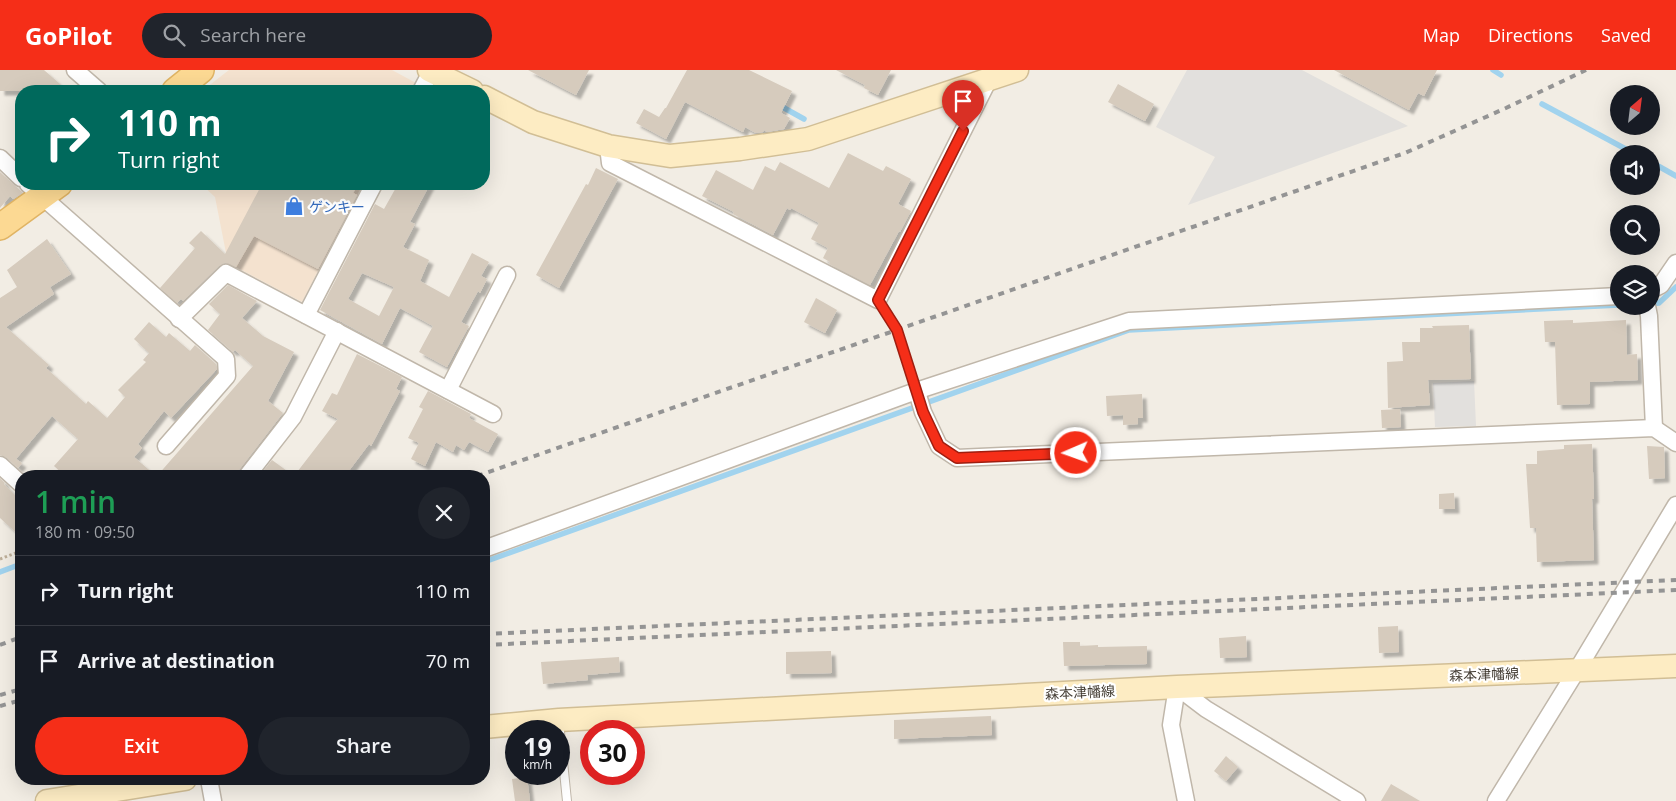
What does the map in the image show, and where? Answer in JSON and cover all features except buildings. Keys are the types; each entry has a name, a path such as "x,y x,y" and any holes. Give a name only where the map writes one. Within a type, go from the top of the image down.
{"main road":[{"path":"182,85 201,70"},
{"path":"431,70 460,85"},
{"path":"490,100 533,122 608,146 670,156 740,149 808,139 988,81 1013,71"},
{"path":"0,227 41,190"},
{"name":"森本津幡線","path":"559,720 1177,687 1676,666"},
{"name":"森本津幡線","path":"490,726 505,725"},
{"path":"48,801 148,785"}],"street":[{"path":"75,70 92,85"},
{"path":"424,85 431,70"},
{"path":"608,146 610,163 878,300 988,81"},
{"path":"0,158 15,172"},
{"path":"45,190 179,319 226,359 226,376 166,446"},
{"path":"306,316 371,190"},
{"path":"1660,286 1676,263"},
{"path":"179,319 226,273 493,414"},
{"path":"448,390 507,275"},
{"path":"490,546 917,393 1129,321 1610,296"},
{"path":"1648,315 1654,428"},
{"path":"252,470 293,417 337,332"},
{"path":"917,393 923,412 939,446 957,458 1654,428 1676,443"},
{"path":"0,465 15,479"},
{"path":"1496,801 1676,505"},
{"path":"1186,801 1172,725 1177,687 1206,708 1357,801"},
{"path":"210,785 213,801"}],"lane":[{"path":"878,300 897,330 917,393"},
{"path":"565,785 567,801"}],"path":[{"path":"0,559 15,553"}],"shaded area":[{"path":"229,70 392,70 416,83 415,85 210,85"},
{"path":"1187,70 1302,70 1408,126 1188,205 1215,157 1156,127"},
{"path":"207,190 360,190 302,302 228,263 215,197"},
{"path":"1474,381 1476,426 1435,427 1433,383"}],"waterway":[{"path":"1493,70 1501,75"},
{"path":"777,104 804,119"},
{"path":"1542,104 1618,145"},
{"path":"1660,167 1676,176"},
{"path":"1660,302 1676,287"},
{"path":"490,560 1129,330 1610,305"},
{"path":"0,572 15,566"}],"railway":[{"path":"490,471 1405,153 1586,70"},
{"path":"490,634 1676,580"},
{"path":"490,645 1676,590"},
{"path":"0,645 15,639"},
{"path":"0,695 15,691"},
{"path":"0,706 15,702"}],"place":[{"name":"ゲンキー","path":"294,206"}],"route":[{"path":"963,131 878,300 897,330 923,412 939,446 957,458 1076,453"}]}
